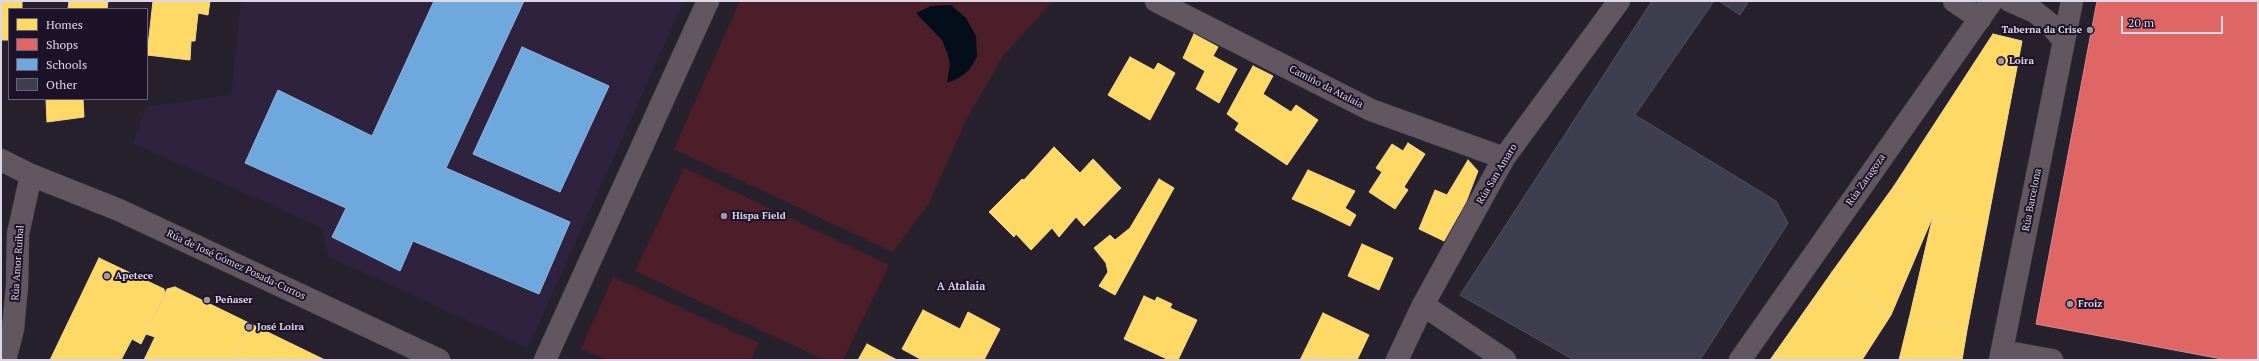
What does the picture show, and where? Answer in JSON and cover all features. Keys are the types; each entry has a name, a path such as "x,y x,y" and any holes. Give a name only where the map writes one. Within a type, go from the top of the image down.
{"street":[{"path":"545,360 708,1"},
{"name":"Camiño da Atalaia","path":"1156,1 1370,110 1504,158"},
{"name":"Rúa San Amaro","path":"1397,360 1423,305 1504,158 1619,1"},
{"path":"1954,1 1980,18"},
{"name":"Rúa Zaragoza","path":"1740,360 1992,1"},
{"path":"2010,1 2035,12 2049,23 2064,40"},
{"name":"Rúa Barcelona","path":"2001,355 2072,1"},
{"path":"1,160 31,175"},
{"name":"Rúa Amor Ruibal","path":"5,360 13,329 17,286 18,234 31,175"},
{"name":"Rúa de José Gómez Posada-Curros","path":"31,175 119,210 439,360"},
{"path":"1423,305 1505,360"},
{"path":"2001,355 2052,360"}],"shaded area":[{"path":"241,1 684,1 528,348 328,256 321,227 133,143 146,107 231,95"},
{"path":"740,1 1053,1 1003,56 967,118 929,203 893,252 674,149"},
{"name":"Hispa Field","path":"684,168 889,265 843,360 824,360 635,271"},
{"path":"613,277 759,343 751,360 606,360 581,349"}],"water":[{"path":"951,5 966,18 976,36 977,57 969,70 959,78 947,83 950,64 942,40 916,13 931,6"}],"building: Homes":[{"path":"1,1 22,1 22,8 8,8 8,40 1,40"},
{"path":"69,1 108,1 107,8 68,8"},
{"path":"153,1 210,1 208,15 198,13 195,41 191,41 190,60 148,55"},
{"path":"1194,34 1218,47 1213,56 1237,69 1219,103 1196,89 1205,71 1183,58"},
{"path":"1993,34 2022,41 1987,225 1933,216 1894,186"},
{"path":"1130,57 1154,70 1158,63 1175,73 1150,120 1108,95"},
{"path":"1253,66 1273,76 1263,94 1291,112 1296,105 1318,120 1287,165 1235,130 1239,123 1227,114"},
{"path":"46,100 83,100 84,117 47,122"},
{"path":"1408,143 1425,154 1404,187 1408,190 1395,209 1369,192 1382,172 1376,168 1392,144 1403,151"},
{"path":"1054,147 1080,173 1093,159 1121,188 1084,226 1076,217 1059,237 1052,228 1031,250 1016,234 1014,237 989,212 1022,179 1024,180"},
{"path":"1468,160 1478,171 1466,202 1444,241 1419,229 1435,190 1447,195"},
{"path":"1308,170 1333,181 1317,210 1292,199"},
{"path":"1159,179 1174,188 1115,295 1099,286 1108,272 1106,263 1094,248 1110,235 1115,240 1130,228"},
{"path":"1333,181 1355,191 1345,208 1356,215 1350,226 1317,210"},
{"path":"1894,186 1933,216 1891,315 1832,272"},
{"path":"1933,216 1987,225 1967,330 1909,319"},
{"path":"1362,244 1393,258 1379,290 1348,276"},
{"path":"99,258 164,289 165,295 141,344 132,339 121,360 50,360"},
{"path":"1832,272 1891,315 1862,360 1785,360 1775,353"},
{"path":"175,287 251,324 234,360 144,360 155,337 146,334 167,289"},
{"path":"1144,296 1155,301 1157,297 1172,304 1170,308 1197,320 1178,360 1169,360 1124,339"},
{"path":"923,310 960,329 968,312 1000,329 984,360 922,360 902,349"},
{"path":"1323,313 1369,335 1357,360 1329,360 1305,350"},
{"path":"1909,319 1967,330 1962,360 1899,360"},
{"path":"251,324 325,360 234,360"},
{"path":"867,344 897,360 858,360"},
{"path":"1305,350 1329,360 1300,360"},
{"path":"1775,353 1785,360 1770,360"}],"building: Shops":[{"path":"2097,1 2258,1 2258,360 2227,360 2036,324"}],"building: Schools":[{"path":"434,1 524,1 446,168 570,222 539,294 413,241 400,271 332,237 346,208 245,163 278,90 372,136"},
{"path":"522,47 609,86 560,192 473,154"}],"building: Other":[{"path":"1652,1 1714,1 1635,115 1776,201 1788,223 1700,360 1574,360 1460,295"},
{"path":"1719,1 1749,1 1740,15"}],"place":[{"name":"Taberna da Crise","path":"2090,30"},
{"name":"Loira","path":"2001,61"},
{"name":"Hispa Field","path":"724,216"},
{"name":"Apetece","path":"107,276"},
{"name":"Peñaser","path":"207,300"},
{"name":"Froiz","path":"2070,304"},
{"name":"José Loira","path":"249,327"}],"district":[{"name":"A Atalaia","path":"961,287"}]}
